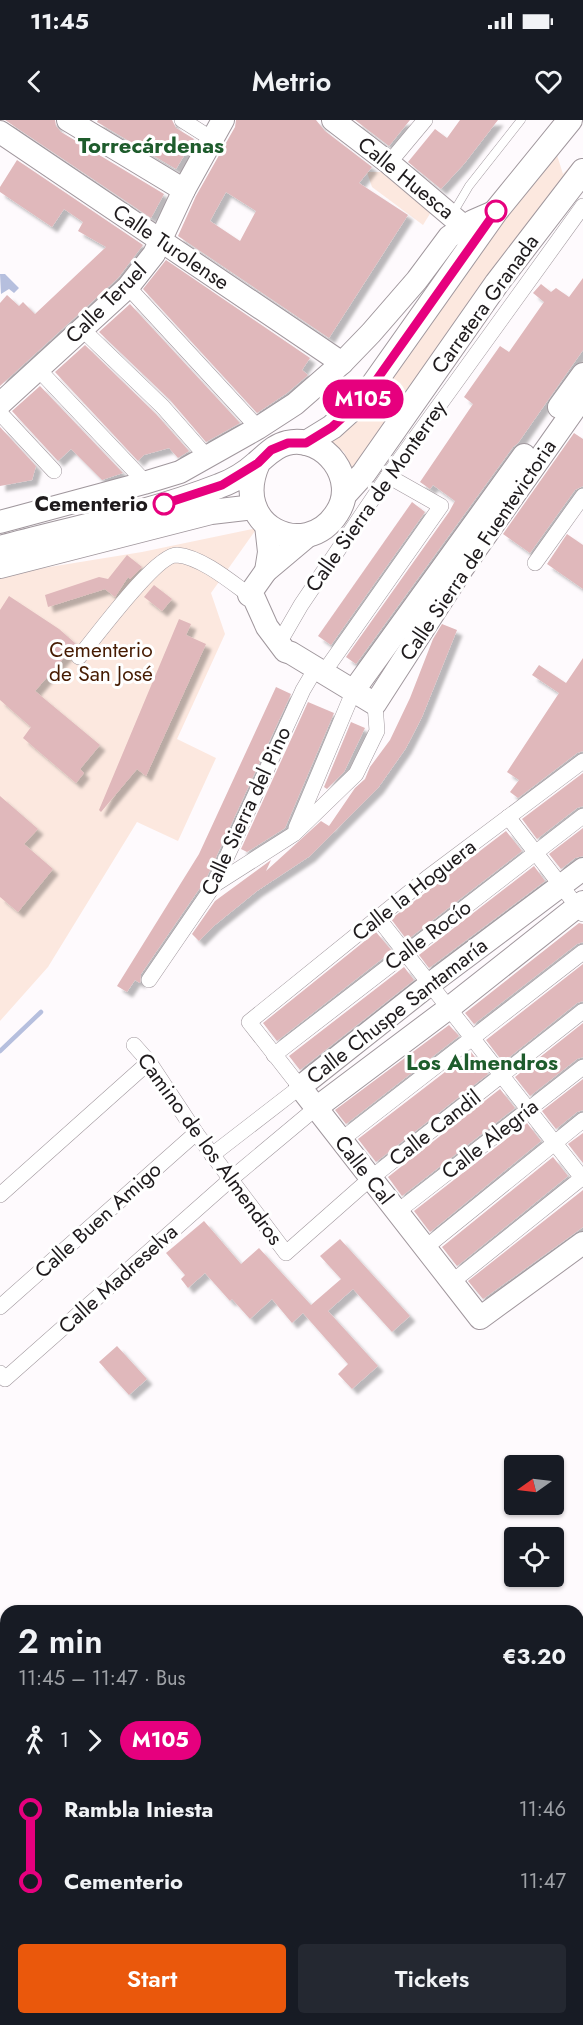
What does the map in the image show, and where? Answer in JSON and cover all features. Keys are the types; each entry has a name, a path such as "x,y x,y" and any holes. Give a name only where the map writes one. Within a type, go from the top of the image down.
{"main road":[{"name":"Carretera Granada","path":"0,548 204,492 230,482 258,463 271,450 288,443 306,443 332,427 363,399 465,226 496,211 565,123"},
{"name":"Carretera Granada","path":"310,534 326,526 338,512 344,495 364,473 498,283 583,171"},
{"path":"306,443 322,449 335,461 343,477 344,495"},
{"path":"258,463 252,477 250,492 260,516 280,533 295,536 310,534"},
{"path":"0,566 211,512 260,516"}],"street":[{"path":"68,120 184,190"},
{"path":"182,120 218,130"},
{"name":"Calle Huesca","path":"333,120 465,226"},
{"path":"389,163 425,120"},
{"name":"Calle Teruel","path":"0,404 128,287 154,254 184,190 218,130"},
{"name":"Calle Turolense","path":"0,132 342,363"},
{"name":"Calle Sierra de Monterrey","path":"279,643 301,605 388,476 583,206"},
{"name":"Carretera Granada","path":"0,522 180,472 258,428 295,404 342,363 417,280 449,237 465,226"},
{"path":"128,287 258,428"},
{"path":"82,329 163,407 207,457"},
{"path":"38,369 146,483"},
{"path":"294,834 354,690 583,374"},
{"name":"Calle Sierra de Fuentevictoria","path":"375,705 462,569 583,397"},
{"path":"0,413 54,471"},
{"name":"Calle Sierra del Pino","path":"149,980 214,885 303,690 441,507 388,476"},
{"path":"536,563 583,496"},
{"path":"260,516 268,552 267,571"},
{"path":"249,595 267,571 310,534"},
{"path":"80,657 149,572 166,558 177,555 203,563 254,598 267,627 285,651 354,690 375,705 377,731 357,774 294,834 214,885"},
{"name":"Calle la Hoguera","path":"249,1022 378,918 583,761"},
{"name":"Calle Rocío","path":"274,1055 583,816"},
{"path":"508,817 561,886 581,908"},
{"name":"Calle Chuspe Santamaría","path":"212,1155 430,984 583,869"},
{"name":"Calle Chuspe Santamaría","path":"231,1179 316,1108 581,908"},
{"path":"378,918 583,1178 452,1282"},
{"path":"341,1140 583,952"},
{"name":"Calle Candil","path":"286,1253 371,1178 583,1011"},
{"name":"Calle Cal","path":"249,1022 480,1318 583,1243"},
{"name":"Camino de los Almendros","path":"134,1045 149,1062 196,1133 286,1253"},
{"path":"0,1194 149,1062"},
{"name":"Calle Alegría","path":"397,1212 583,1067"},
{"path":"425,1248 583,1120"},
{"name":"Calle Buen Amigo","path":"0,1307 196,1133"},
{"name":"Calle Madreselva","path":"3,1376 231,1179"}],"lane":[{"path":"465,226 469,186 521,120"}],"green space":[{"path":"556,152 563,174 575,161 578,163 353,475 344,452 327,440 354,424 370,406 501,221"},
{"path":"367,172 382,172 431,212 423,225 372,187"},
{"name":"Cementerio de San José","path":"257,528 211,593 225,634 177,739 216,758 178,841 137,822 48,967 0,1021 0,575 142,552"}],"water":[{"path":"0,274 5,274 19,288 14,293 9,289 1,294"}],"building":[{"path":"5,120 55,120 61,132 164,194 151,218"},
{"path":"98,120 172,120 176,128 194,139 176,169 97,122"},
{"path":"236,120 316,120 325,131 372,167 359,183 408,215 329,338 178,236 196,196 235,127","holes":["226,192 256,211 240,241 210,221"]},
{"path":"355,120 410,120 389,146"},
{"path":"460,120 498,120 464,164 441,189 408,162 435,129 447,138"},
{"path":"17,160 143,245 118,278 0,386 0,303 7,295 19,306 23,302 35,314 106,247 78,231 83,222 64,209 52,227 0,192 0,187"},
{"path":"166,260 310,358 302,370 308,375 287,393 257,413 143,289"},
{"path":"583,278 583,350 518,443 356,664 346,657 455,501 433,485 430,489 420,482 473,404 464,397 500,346 509,352 544,302 533,293 541,284 551,292 556,288 569,297"},
{"path":"130,304 240,423 206,442 170,400 99,332"},
{"path":"85,345 156,414 189,451 178,458 169,448 144,455 138,461 55,372"},
{"path":"40,386 123,473 102,480 71,449 58,461 12,411"},
{"path":"0,427 36,466 32,480 0,486"},
{"path":"574,433 583,439 583,486 575,490 530,553 503,534"},
{"path":"412,502 425,512 331,645 318,636"},
{"path":"567,534 583,545 583,589 547,564"},
{"path":"127,555 142,567 130,579 128,577 115,597 105,589 48,607 45,595 99,577 108,579"},
{"path":"154,585 172,599 162,611 144,597"},
{"path":"9,596 59,629 76,644 35,691 100,745 80,769 84,773 76,783 23,738 31,727 0,700 0,610"},
{"path":"179,619 191,624 186,635 206,644 146,776 137,769 101,812 99,810"},
{"path":"442,624 457,630 422,717 406,748 378,788 310,856 257,891 199,941 192,934 215,901 271,860 266,871 321,821 329,826 355,788 365,779 370,767 390,740 410,698 433,639"},
{"path":"583,658 583,751 577,753 518,798 510,792 519,780 507,772 559,693 532,675 539,665 566,683"},
{"path":"276,687 291,694 206,879 141,974 140,983 135,980 127,992 117,986 199,854"},
{"path":"308,702 334,713 285,828 247,852 241,849"},
{"path":"351,722 365,728 344,772 327,789 324,787"},
{"path":"583,773 583,806 577,808 537,839 522,819"},
{"path":"0,796 38,829 24,844 53,869 18,912 0,897"},
{"path":"583,828 583,856 575,858 561,869 549,854"},
{"path":"506,831 522,851 407,940 391,919"},
{"path":"534,866 545,881 429,968 419,955"},
{"path":"579,923 583,924 583,942 577,944 474,1024 465,1013"},
{"path":"376,932 392,951 277,1041 263,1023"},
{"path":"583,964 583,1001 577,1003 503,1062 486,1040"},
{"path":"404,967 414,980 300,1070 289,1056"},
{"path":"583,1023 583,1057 577,1059 530,1096 515,1077"},
{"path":"449,1025 459,1036 346,1124 335,1110"},
{"path":"471,1052 488,1074 376,1162 358,1139"},
{"path":"583,1079 583,1110 577,1112 556,1129 542,1111"},
{"path":"500,1089 515,1108 402,1196 388,1177"},
{"path":"527,1123 541,1141 430,1232 414,1211"},
{"path":"583,1133 583,1163 568,1144"},
{"path":"553,1157 568,1176 457,1266 442,1247"},
{"path":"583,1190 583,1227 483,1299 468,1281"},
{"path":"204,1221 241,1264 259,1248 311,1305 341,1279 320,1256 340,1239 410,1316 392,1332 353,1289 328,1311 378,1366 352,1389 338,1374 348,1364 303,1313 292,1323 272,1299 250,1319 205,1273 188,1288 181,1279 185,1275 166,1253"},
{"path":"117,1346 147,1379 129,1395 99,1362"}],"waterway":[{"path":"0,1051 41,1012"}],"bus line":[{"name":"M105","path":"164,504 230,482 258,463 271,450 288,443 306,443 332,427 363,399 496,211"}],"place":[{"name":"Cementerio","path":"164,504"}],"district":[{"name":"Torrecárdenas","path":"151,145"},
{"name":"Los Almendros","path":"482,1062"}]}
